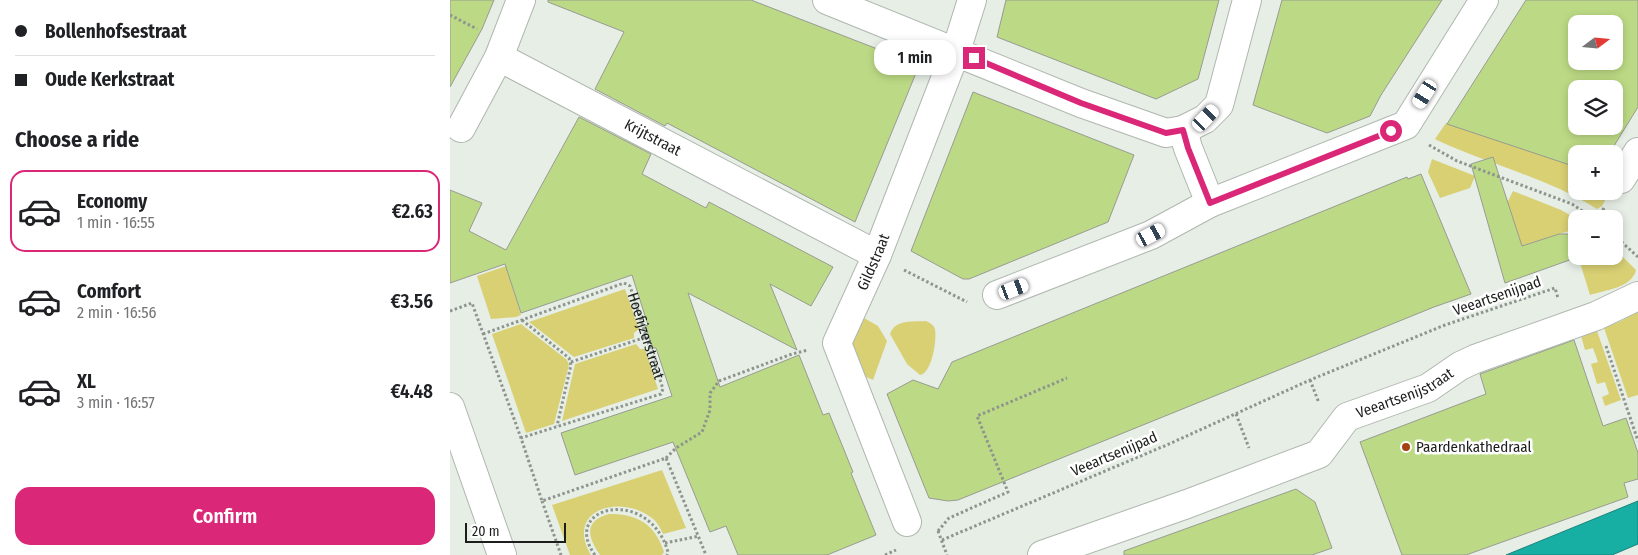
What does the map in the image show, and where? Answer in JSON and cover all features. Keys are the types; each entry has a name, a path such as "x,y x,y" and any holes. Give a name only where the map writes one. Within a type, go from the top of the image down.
{"street":[{"path":"461,128 499,58 522,0"},
{"path":"827,0 1081,103 1166,133 1183,130 1206,118 1219,104 1248,0"},
{"name":"Gildstraat","path":"836,343 877,255 956,51 972,0"},
{"path":"997,295 1151,235 1210,203 1406,125 1484,0"},
{"name":"Krijtstraat","path":"499,58 877,255"},
{"path":"1183,130 1188,148 1210,203"},
{"path":"1623,176 1638,152"},
{"name":"Veeartsenijstraat","path":"1042,555 1187,504 1319,454 1347,417 1428,388 1460,366 1475,359 1596,316 1638,296"},
{"path":"836,343 907,522"},
{"path":"450,407 502,555"}],"path":[{"path":"1406,125 1432,148 1458,161 1572,204 1581,210"},
{"path":"1623,244 1638,258"},
{"path":"877,255 967,302 997,295"},
{"name":"Hoefijzerstraat","path":"483,334 624,283 630,286 663,389 661,394 521,438"},
{"name":"Veeartsenijpad","path":"947,555 942,540 1160,448 1310,380 1445,325 1555,288 1559,302"},
{"path":"450,311 472,303 561,555"},
{"path":"1596,316 1638,441"},
{"path":"522,320 570,358 572,365 556,427"},
{"path":"571,362 646,337"},
{"path":"542,501 666,458 676,448 702,432 710,410 710,392 719,381 792,354 836,343"},
{"path":"938,531 949,518 1008,492 977,416 1067,378"},
{"path":"1310,380 1318,401"},
{"path":"1236,414 1247,442"},
{"path":"666,458 706,555"},
{"path":"595,555 588,540 590,522 593,517 612,509 624,510 645,518 653,524 665,543 667,555"},
{"path":"665,543 698,536"}],"shaded area":[{"path":"1446,123 1568,163 1568,193 1460,150 1435,139"},
{"path":"1432,159 1475,176 1470,188 1440,198 1428,172"},
{"path":"1513,191 1561,210 1568,214 1568,231 1522,246 1507,203"},
{"path":"1582,200 1605,200 1602,206 1597,209"},
{"path":"1623,257 1636,270 1624,285 1590,295 1581,265 1623,265"},
{"path":"506,266 521,315 491,319 477,276"},
{"path":"625,289 639,329 634,333 634,338 574,357 529,322"},
{"path":"1638,311 1638,395 1628,398 1604,328"},
{"path":"864,318 878,326 887,341 873,380 862,375 850,344"},
{"path":"926,321 935,329 935,341 928,369 920,375 907,364 890,334 892,329 900,324"},
{"path":"521,324 567,360 569,365 554,424 526,433 492,334"},
{"path":"1597,331 1621,400 1605,406 1602,397 1609,394 1605,382 1597,384 1591,364 1598,362 1593,348 1585,350 1581,336"},
{"path":"636,344 640,349 645,349 658,389 562,421 575,364"},
{"path":"662,470 686,528 663,534 659,526 649,516 623,507 610,507 598,511 589,518 585,527 585,540 591,555 570,555 552,505"},
{"path":"609,514 629,516 644,522 656,534 664,552 662,555 600,555 592,542 590,530 595,521"}],"water":[{"path":"1638,501 1638,544 1612,555 1506,555"}],"building":[{"path":"450,0 494,0 482,29 450,87"},
{"path":"548,0 751,0 911,62 916,73 855,222 667,123 665,126 595,89 624,32 548,2"},
{"path":"1006,0 1219,0 1198,79 1156,99 997,37"},
{"path":"1282,0 1442,0 1381,95 1370,116 1327,133 1253,105"},
{"path":"1526,0 1638,0 1638,107 1623,131 1623,80 1568,80 1568,135 1621,135 1615,145 1568,145 1568,164 1447,124"},
{"path":"973,92 1134,155 1108,222 969,279 963,279 911,251"},
{"path":"579,117 651,154 642,174 706,208 709,202 833,267 811,306 770,284 797,350 688,293 720,387 799,355 823,415 829,413 876,535 827,555 738,555 726,526 710,532 673,442 575,475 561,433 672,396 656,348 653,348 645,326 648,325 632,275 521,313 505,264 450,283 450,190 482,203 469,231 506,250"},
{"path":"1493,157 1522,246 1559,234 1568,234 1568,261 1505,283 1471,164"},
{"path":"1421,174 1471,294 1434,307 958,500 948,501 929,498 887,394 913,380 938,389 952,362 1407,177 1408,179"},
{"path":"1574,340 1603,426 1626,418 1638,453 1638,479 1624,483 1628,497 1466,555 1402,555 1360,442 1486,394 1480,374"},
{"path":"1296,489 1315,502 1332,548 1312,555 1124,555 1124,551"}],"place":[{"name":"Paardenkathedraal","path":"1406,447"}],"route":[{"path":"974,58 1081,103 1166,133 1183,130 1188,148 1210,203 1391,131"}]}
